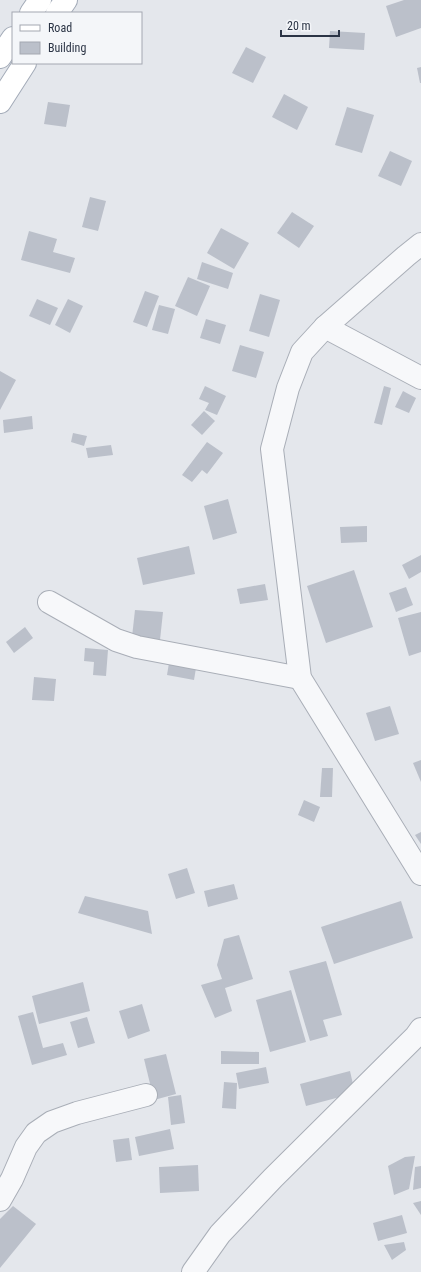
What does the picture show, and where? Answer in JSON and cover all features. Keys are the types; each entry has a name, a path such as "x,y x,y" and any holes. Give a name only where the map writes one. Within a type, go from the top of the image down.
{"main road":[{"path":"32,12 40,0"},
{"path":"58,12 66,0"},
{"path":"0,57 12,39"},
{"path":"0,102 24,64"}],"street":[{"path":"421,244 325,328 302,352 288,388 272,449 300,678 421,874"},
{"path":"325,328 421,378"},
{"path":"49,602 116,640 137,647 300,678"},
{"path":"193,1272 220,1234 273,1178 416,1036 421,1029"},
{"path":"0,1200 12,1179 26,1147 36,1133 52,1122 76,1113 146,1096"}],"building":[{"path":"404,0 421,0 421,28 396,37 386,6"},
{"path":"330,31 365,33 364,50 329,48"},
{"path":"246,47 266,57 253,83 232,73"},
{"path":"421,67 421,83 420,83 417,68"},
{"path":"284,94 308,107 297,130 272,117"},
{"path":"48,102 70,105 66,127 44,124"},
{"path":"347,107 374,115 362,153 335,145"},
{"path":"390,151 412,161 401,186 378,176"},
{"path":"90,197 106,201 98,231 82,227"},
{"path":"292,212 314,226 299,248 277,233"},
{"path":"221,228 249,243 234,269 207,253"},
{"path":"29,231 57,239 53,252 75,258 70,273 21,260"},
{"path":"202,262 233,273 228,289 197,279"},
{"path":"188,277 210,286 197,316 175,306"},
{"path":"145,291 159,296 147,327 133,322"},
{"path":"260,294 280,300 269,337 249,331"},
{"path":"37,299 58,308 50,325 29,316"},
{"path":"68,299 83,306 70,333 55,325"},
{"path":"159,305 175,309 168,334 152,330"},
{"path":"206,319 226,325 220,344 200,338"},
{"path":"240,345 264,352 256,378 232,371"},
{"path":"0,371 16,380 0,410"},
{"path":"205,386 226,396 217,415 205,410 209,403 199,399"},
{"path":"384,386 391,388 382,425 374,423"},
{"path":"403,391 416,398 409,413 395,407"},
{"path":"204,411 215,421 202,435 191,425"},
{"path":"32,416 33,429 4,433 3,420"},
{"path":"73,433 87,436 84,446 71,442"},
{"path":"207,442 223,453 207,474 202,470 192,482 182,475"},
{"path":"111,445 113,455 88,458 86,448"},
{"path":"228,499 237,533 213,540 204,506"},
{"path":"367,526 367,542 341,543 340,527"},
{"path":"189,546 195,574 143,585 137,558"},
{"path":"421,555 421,572 409,579 402,565"},
{"path":"354,570 373,627 326,643 307,586"},
{"path":"265,584 268,600 240,604 237,589"},
{"path":"406,587 413,605 396,612 389,593"},
{"path":"135,610 163,612 160,640 132,637"},
{"path":"421,612 421,652 409,656 398,618"},
{"path":"25,627 33,638 14,653 6,642"},
{"path":"85,648 108,650 106,676 93,675 94,662 84,661"},
{"path":"170,657 197,662 194,680 167,675"},
{"path":"34,677 56,679 54,701 32,700"},
{"path":"390,706 399,734 375,741 366,713"},
{"path":"421,760 421,782 413,763"},
{"path":"322,768 333,768 332,797 320,797"},
{"path":"304,800 320,807 314,822 298,815"},
{"path":"421,832 421,844 415,835"},
{"path":"187,868 195,893 176,899 168,874"},
{"path":"234,884 238,899 208,907 204,891"},
{"path":"85,896 148,911 152,934 78,913"},
{"path":"401,901 413,938 334,964 321,927"},
{"path":"239,935 253,979 225,988 232,1011 215,1018 201,985 222,979 217,965 224,939"},
{"path":"326,961 342,1015 323,1020 328,1036 310,1041 289,971"},
{"path":"83,982 90,1011 39,1024 32,996"},
{"path":"291,990 306,1042 270,1052 256,1000"},
{"path":"142,1004 150,1031 128,1039 119,1011"},
{"path":"33,1012 43,1048 63,1043 67,1055 32,1065 18,1016"},
{"path":"87,1017 95,1043 78,1048 70,1022"},
{"path":"221,1051 259,1052 259,1064 221,1064"},
{"path":"166,1054 176,1094 154,1100 144,1059"},
{"path":"266,1067 269,1083 239,1089 236,1073"},
{"path":"350,1071 355,1093 306,1106 300,1084"},
{"path":"224,1082 237,1083 236,1109 222,1108"},
{"path":"181,1095 185,1123 171,1125 168,1097"},
{"path":"170,1129 174,1149 139,1156 135,1137"},
{"path":"129,1138 132,1160 116,1162 113,1140"},
{"path":"415,1156 409,1189 394,1195 388,1166 405,1157"},
{"path":"198,1165 199,1191 160,1193 159,1167"},
{"path":"421,1166 421,1188 413,1190 415,1167"},
{"path":"421,1201 421,1215 413,1203"},
{"path":"13,1206 36,1224 0,1268 0,1219"},
{"path":"402,1215 407,1233 378,1241 373,1223"},
{"path":"404,1242 406,1250 392,1260 384,1245"}]}
